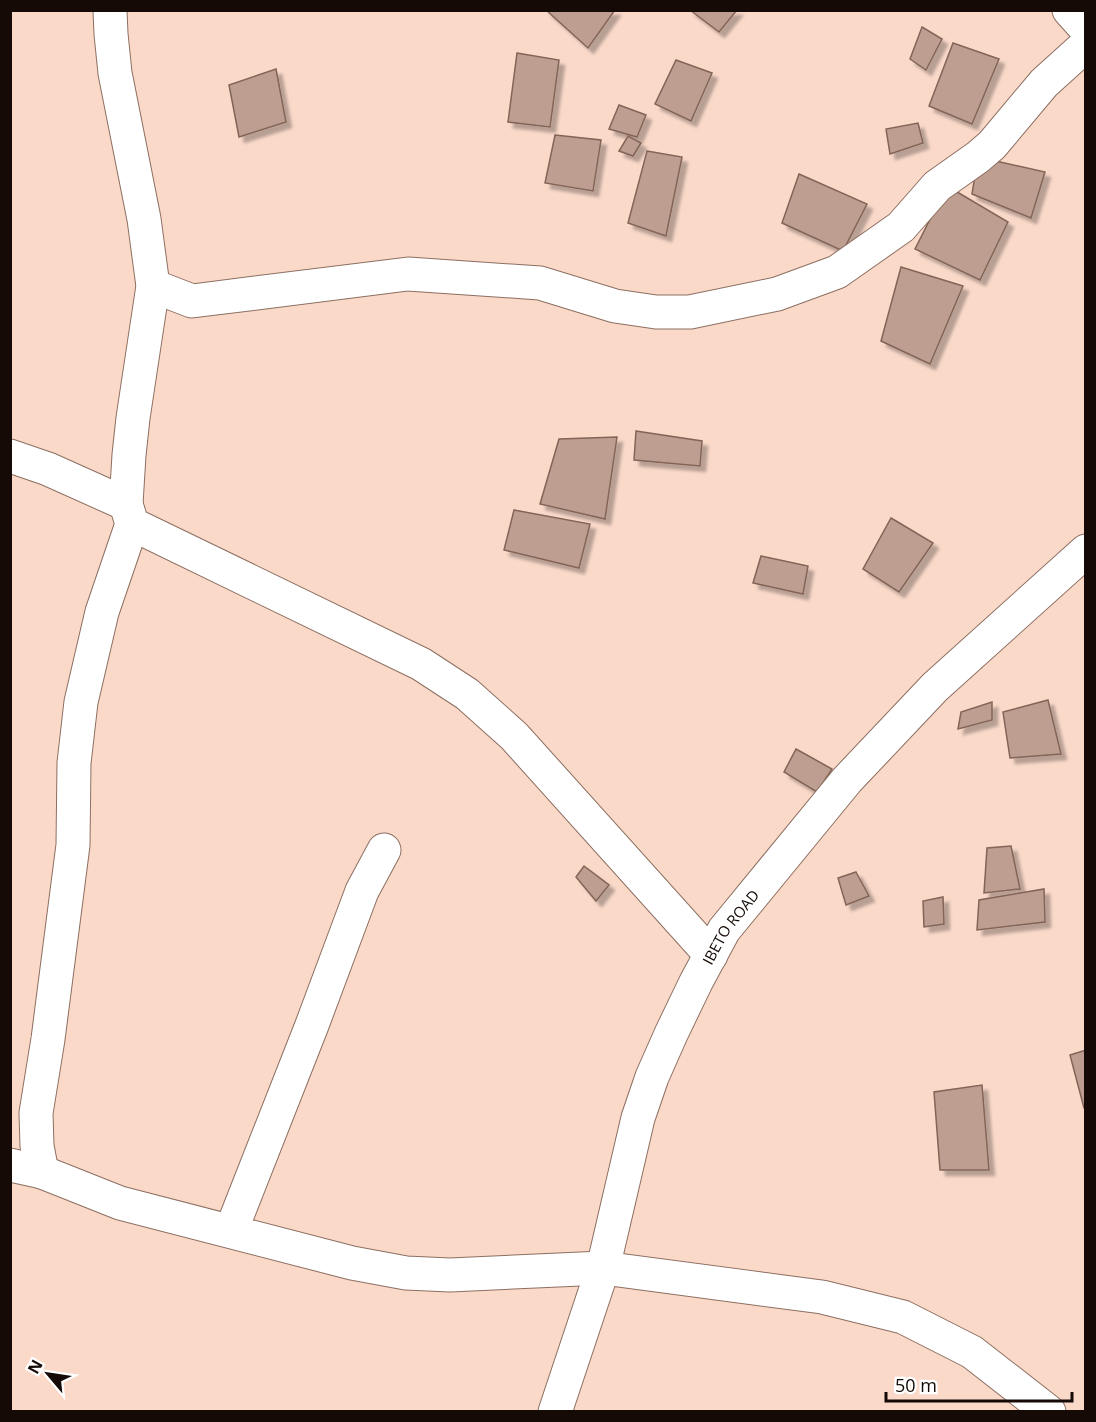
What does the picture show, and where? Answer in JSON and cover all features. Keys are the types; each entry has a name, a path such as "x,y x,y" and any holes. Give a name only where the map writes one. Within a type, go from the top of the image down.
{"street":[{"path":"42,1172 37,1146 36,1113 73,846 74,763 81,702 102,612 129,514 133,418 153,286 144,219 115,73 110,10"},
{"path":"1069,10 1086,29"},
{"path":"153,286 192,301 408,274 540,283 615,306 656,312 690,312 777,294 837,272 901,226 937,186 992,145 1044,83 1086,45"},
{"path":"143,354 192,301"},
{"path":"10,456 48,469 129,514 421,664 467,694 514,736 711,955"},
{"name":"IBETO ROAD","path":"555,1412 603,1268 638,1118 652,1077 670,1034 724,930 847,780 935,687 1086,551"},
{"path":"231,1231 362,891 384,850"},
{"path":"10,1165 42,1172 120,1203 352,1263 406,1273 450,1275 603,1268 822,1297 903,1317 972,1352 1049,1412"}],"building":[{"path":"546,10 615,10 588,48"},
{"path":"690,10 737,10 719,32"},
{"path":"922,27 942,39 926,70 910,59"},
{"path":"953,43 999,59 972,124 929,106"},
{"path":"517,53 559,60 550,127 508,122"},
{"path":"676,60 712,73 691,121 655,104"},
{"path":"276,69 286,122 239,137 229,85"},
{"path":"619,105 646,115 637,137 609,129"},
{"path":"918,123 923,143 890,154 886,129"},
{"path":"555,135 601,140 593,191 545,183"},
{"path":"628,136 641,143 633,156 619,151"},
{"path":"647,151 682,157 666,236 628,223"},
{"path":"978,157 1045,172 1031,218 972,194"},
{"path":"799,174 867,204 843,251 782,223"},
{"path":"947,186 1008,222 980,280 915,249"},
{"path":"901,267 963,286 930,364 881,341"},
{"path":"636,431 702,441 700,466 634,460"},
{"path":"617,437 605,519 540,504 559,439"},
{"path":"514,510 590,524 579,568 504,550"},
{"path":"891,518 933,543 899,592 863,569"},
{"path":"761,556 808,566 803,594 753,583"},
{"path":"1048,700 1061,754 1010,758 1003,712"},
{"path":"992,702 992,720 958,729 961,712"},
{"path":"796,749 832,769 817,792 784,772"},
{"path":"1011,846 1020,889 984,893 987,848"},
{"path":"584,866 609,885 596,901 576,877"},
{"path":"856,872 869,896 846,905 838,878"},
{"path":"1044,889 1045,922 977,930 979,900"},
{"path":"943,897 944,924 924,927 923,901"},
{"path":"1086,1050 1086,1108 1084,1108 1070,1055"},
{"path":"982,1085 989,1170 940,1170 934,1092"}]}
